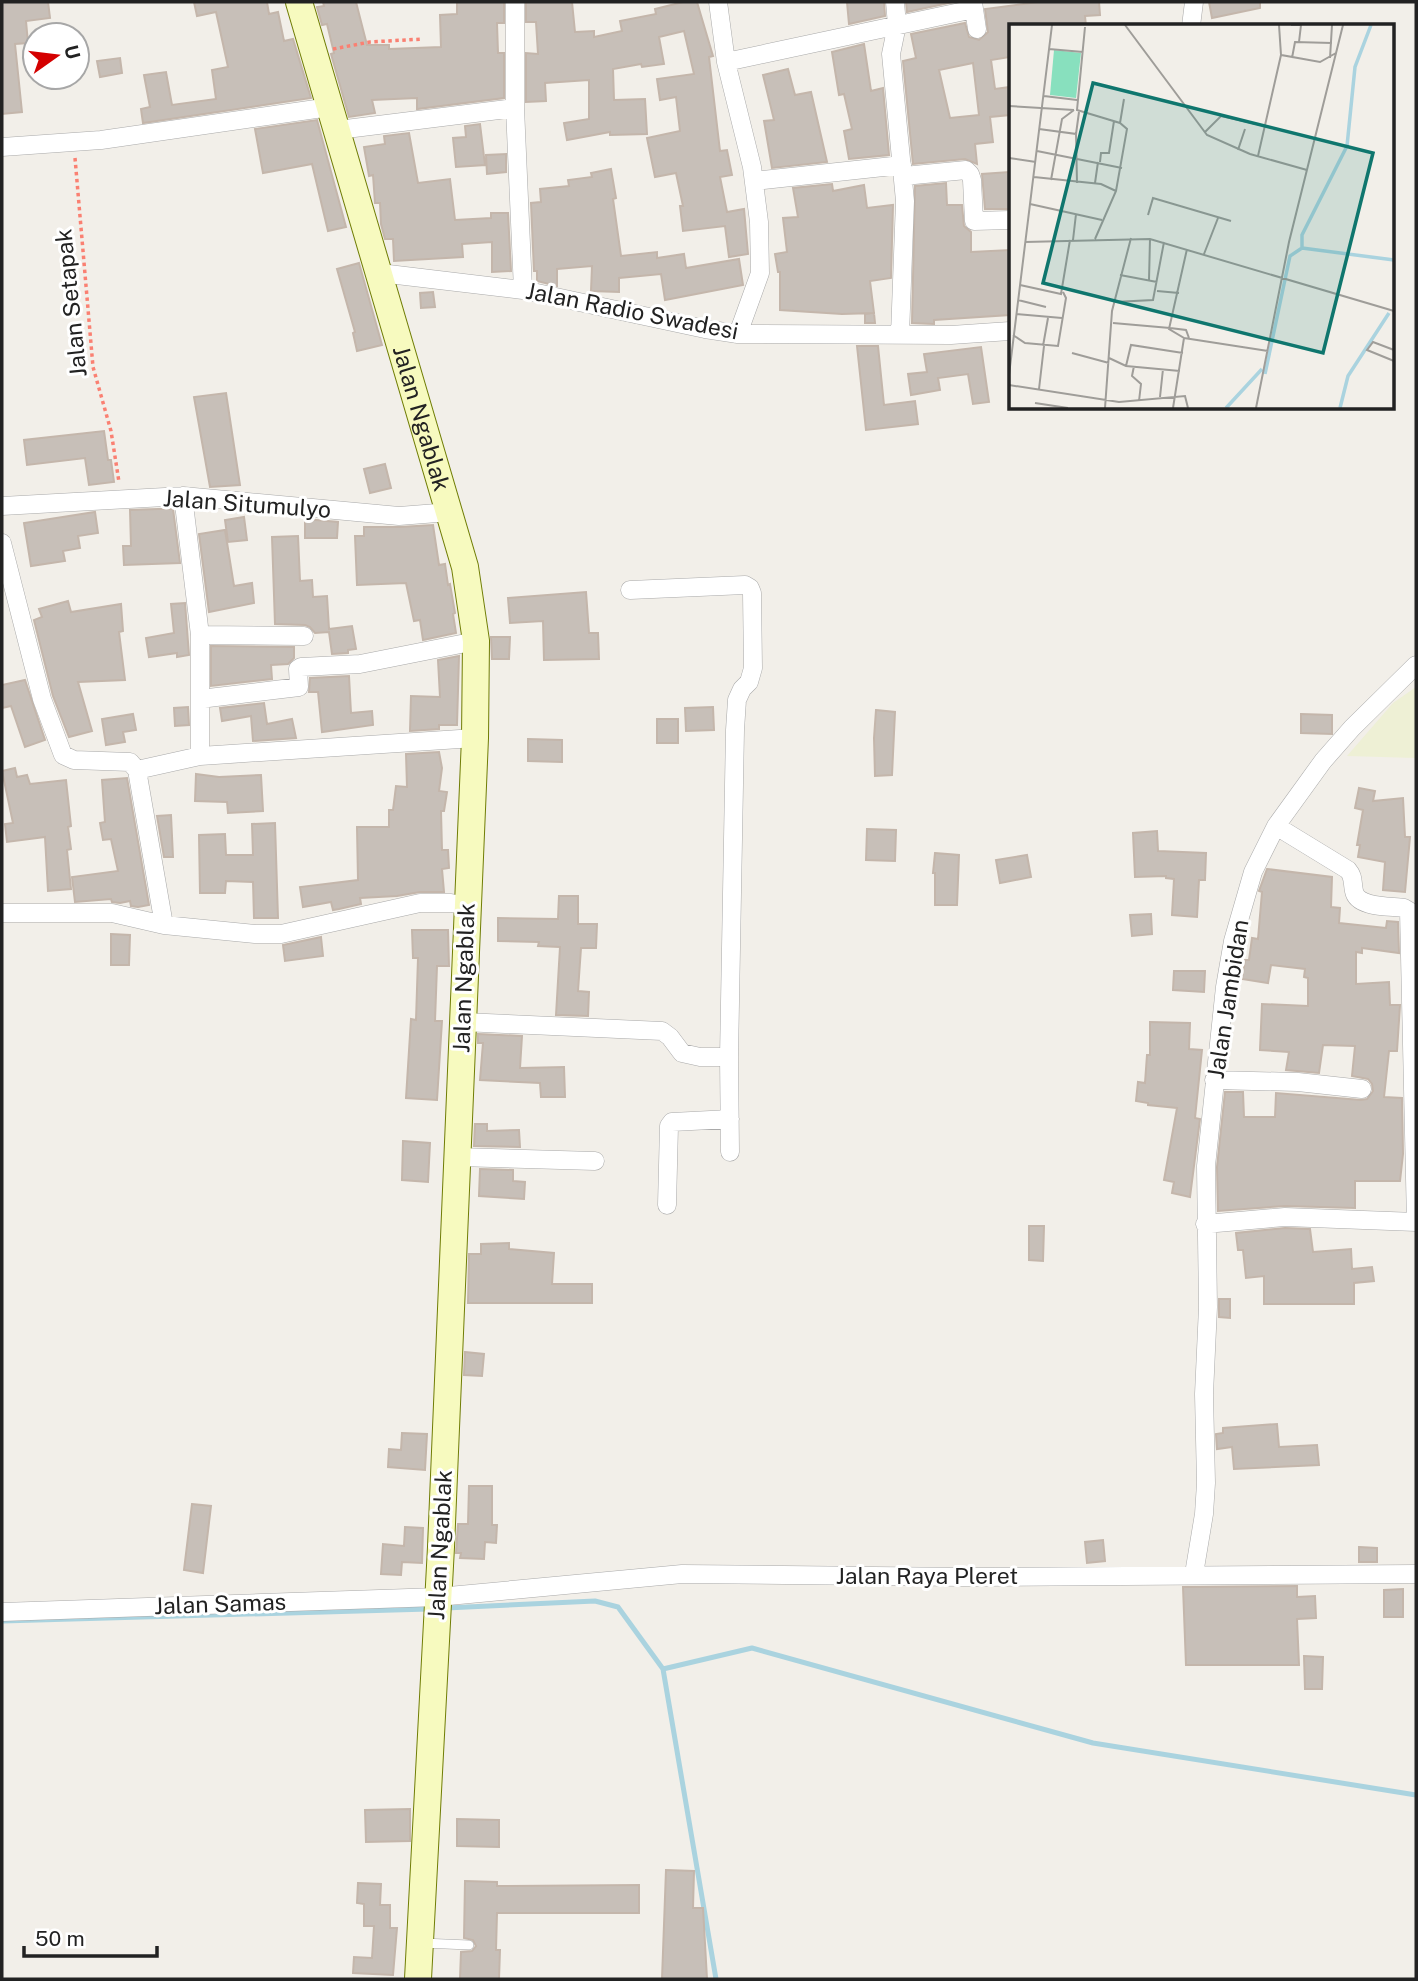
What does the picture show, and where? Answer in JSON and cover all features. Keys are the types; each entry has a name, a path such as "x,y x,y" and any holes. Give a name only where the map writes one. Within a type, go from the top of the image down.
{"street":[{"name":"Jalan Ngablak","path":"299,2 465,566 476,641 475,738 438,1608 418,1979"},
{"path":"515,2 515,108 523,290"},
{"path":"718,2 726,62 754,181 759,222 760,273 738,334"},
{"path":"895,2 897,26 891,54 903,170 905,222 900,335"},
{"path":"1191,24 1194,2"},
{"path":"726,62 897,26 974,5 977,29"},
{"path":"2,147 334,118 515,108"},
{"path":"754,181 903,170 966,170 972,180 974,221 1009,220"},
{"name":"Jalan Radio Swadesi","path":"380,272 523,290 738,334 900,335 1009,331"},
{"path":"183,496 200,635 200,756"},
{"name":"Jalan Situmulyo","path":"2,506 183,496 399,516 450,512"},
{"path":"2,543 42,699 63,755 75,760 130,762 137,770 164,925"},
{"path":"629,590 745,585 752,593 753,668 749,682 737,700 735,730 729,1057 730,1152"},
{"path":"200,635 304,636"},
{"path":"200,699 299,687 298,669 301,667 360,664 476,641"},
{"name":"Jalan Jambidan","path":"1194,1574 1206,1483 1206,1166 1225,987 1233,942 1252,873 1276,826 1345,736 1416,665"},
{"path":"137,770 200,756 475,738"},
{"path":"1205,1224 1285,1217 1416,1222 1409,911 1361,901 1354,893 1353,877 1348,870 1276,826"},
{"path":"2,912 112,913 164,925 281,934 420,903 467,906"},
{"path":"463,1022 662,1031 682,1053 700,1057 729,1057"},
{"path":"1214,1080 1298,1082 1362,1089"},
{"path":"667,1205 669,1126 672,1122 730,1119"},
{"path":"457,1157 595,1161"},
{"name":"Jalan Raya Pleret","path":"438,1608 682,1574 964,1577 1416,1574"},
{"name":"Jalan Samas","path":"2,1612 438,1608"}],"lane":[{"path":"420,1942 469,1945"}],"path":[{"path":"314,52 370,42 423,39"},
{"name":"Jalan Setapak","path":"73,142 93,367 111,431 122,499"}],"green space":[{"path":"1416,687 1416,758 1347,756 1393,703"}],"building":[{"path":"2,2 48,2 50,18 21,21 21,44 15,44 22,112 2,114"},
{"path":"194,2 267,2 269,14 278,12 284,41 293,39 311,98 143,123 141,109 150,107 144,75 166,72 172,105 216,99 212,70 228,67 216,12 197,16"},
{"path":"323,2 356,2 367,45 389,45 389,49 441,47 440,15 457,14 457,2 504,2 504,23 497,23 498,53 504,53 504,98 417,109 417,98 372,100 375,113 349,117 331,54 334,53 327,24 322,25 317,7 324,6"},
{"path":"526,2 572,2 575,32 594,31 594,37 622,31 620,21 656,14 655,9 683,2 697,2 713,56 709,57 720,151 727,150 732,175 720,177 727,212 744,209 748,254 729,257 725,226 683,231 680,206 683,206 676,173 655,177 647,138 680,131 676,97 660,100 657,79 694,74 684,31 659,37 664,64 642,67 641,64 613,69 614,100 645,99 647,134 610,135 610,132 567,140 564,123 589,119 589,80 545,83 546,101 526,102 526,53 538,54 536,22 526,22"},
{"path":"847,2 884,2 885,16 849,24"},
{"path":"906,2 953,2 907,12"},
{"path":"1038,2 1099,2 1100,15 1085,16 1086,24 1009,24 1009,57 991,60 995,89 1009,87 1009,115 990,117 993,142 975,144 977,164 965,159 913,164 903,61 916,58 911,34 965,23 969,37 979,40 988,32 985,9","holes":["973,63 979,115 950,118 939,70"]},
{"path":"1209,2 1260,2 1260,8 1212,18"},
{"path":"864,44 871,91 883,88 889,155 849,159 844,131 852,129 844,94 839,95 832,52"},
{"path":"120,58 122,73 100,77 97,61"},
{"path":"788,69 795,95 811,92 827,162 772,168 764,121 774,120 763,75"},
{"path":"317,120 346,227 328,231 312,164 263,173 255,129"},
{"path":"480,124 485,165 456,167 453,138 466,137 465,126"},
{"path":"409,133 418,183 450,179 455,220 491,218 491,213 508,213 511,271 492,272 492,242 462,244 463,257 394,261 393,239 385,239 380,203 375,203 373,175 369,176 364,147 385,144 384,136"},
{"path":"506,154 506,172 487,174 486,155"},
{"path":"611,169 621,256 657,252 657,258 684,254 686,268 739,259 743,285 665,300 661,274 619,278 619,292 591,291 592,266 557,269 557,286 537,281 537,271 534,271 531,203 541,202 540,189 569,186 568,180 592,177 591,173"},
{"path":"1009,172 1009,209 985,209 982,174"},
{"path":"946,183 947,205 962,205 964,226 971,232 971,252 1009,250 1009,315 934,320 934,324 912,323 915,186"},
{"path":"832,184 833,191 864,185 867,208 893,205 891,278 870,281 874,313 780,310 780,272 775,254 787,252 783,218 798,217 793,188"},
{"path":"359,263 382,345 357,351 355,332 337,269"},
{"path":"433,292 435,307 421,308 420,293"},
{"path":"874,313 875,323 865,323 865,314"},
{"path":"857,346 878,346 884,405 915,401 918,424 866,430"},
{"path":"981,347 989,402 973,404 968,374 938,378 940,390 911,395 908,374 927,372 924,354"},
{"path":"226,393 240,485 210,487 194,397"},
{"path":"104,431 114,482 89,485 85,458 27,465 24,440"},
{"path":"385,464 391,488 370,493 364,469"},
{"path":"173,509 180,563 124,565 123,546 131,546 130,510"},
{"path":"95,512 98,533 78,536 80,548 63,551 65,561 31,566 24,523"},
{"path":"244,517 247,540 228,542 225,520"},
{"path":"305,519 338,522 337,538 305,538"},
{"path":"433,525 439,565 445,564 448,585 450,584 456,633 423,640 420,620 414,621 406,583 357,585 355,536 364,536 364,527"},
{"path":"225,530 234,586 252,583 254,603 209,612 199,534"},
{"path":"298,536 300,581 312,580 313,597 327,596 329,629 352,626 356,649 348,650 348,653 332,654 329,632 315,633 305,625 275,624 272,537"},
{"path":"586,592 589,633 598,633 599,659 544,660 543,621 510,623 508,598"},
{"path":"68,601 71,612 121,604 123,631 119,632 125,680 78,682 92,731 69,737 53,696 34,620 42,617 39,609"},
{"path":"185,603 189,655 177,657 177,653 149,657 146,638 174,633 171,604"},
{"path":"491,637 510,637 509,659 492,659"},
{"path":"211,646 294,647 294,658 288,664 271,665 272,679 211,686"},
{"path":"459,656 457,725 439,725 439,729 410,731 411,696 440,697 438,660"},
{"path":"349,676 351,713 372,711 373,725 322,732 318,692 309,692 310,678"},
{"path":"25,680 45,740 25,747 11,706 2,708 2,685"},
{"path":"264,703 267,724 292,719 296,738 253,741 251,716 222,721 220,708"},
{"path":"188,707 189,725 175,726 174,708"},
{"path":"713,707 714,730 686,731 685,708"},
{"path":"876,710 895,712 892,775 875,776"},
{"path":"133,714 136,730 123,732 125,742 106,745 102,719"},
{"path":"1301,714 1332,715 1332,734 1301,733"},
{"path":"657,719 678,719 678,743 657,743"},
{"path":"528,739 562,740 562,762 528,761"},
{"path":"439,752 442,768 439,791 447,792 444,811 441,811 442,850 448,850 449,868 442,869 444,892 360,898 361,904 333,910 331,902 303,907 300,887 358,880 357,827 389,827 389,810 393,810 396,786 407,787 406,754"},
{"path":"15,768 17,777 27,775 30,784 66,780 71,826 68,827 71,849 67,850 71,889 48,891 45,837 7,842 5,824 13,823 2,771"},
{"path":"196,774 219,777 261,775 263,811 228,813 227,802 195,801"},
{"path":"127,778 149,905 131,906 130,901 120,903 112,902 111,899 75,902 72,877 118,871 111,839 103,840 100,823 105,822 102,780"},
{"path":"1359,788 1375,791 1373,801 1403,798 1405,837 1410,837 1405,892 1383,890 1385,862 1358,857 1360,845 1357,845 1363,810 1355,808"},
{"path":"171,815 173,857 164,857 157,816"},
{"path":"275,823 278,918 254,918 253,882 226,881 225,893 200,893 199,835 225,834 226,855 253,855 252,824"},
{"path":"867,829 896,830 895,861 866,860"},
{"path":"1157,831 1158,851 1206,853 1205,880 1199,880 1197,917 1172,915 1174,879 1166,876 1135,877 1133,833"},
{"path":"935,853 959,855 957,905 935,905"},
{"path":"1027,855 1031,877 1000,883 996,860"},
{"path":"1267,869 1332,877 1331,907 1340,908 1339,923 1386,928 1387,921 1398,922 1399,953 1362,948 1362,953 1356,952 1356,984 1389,982 1390,1005 1400,1005 1397,1051 1389,1051 1384,1097 1402,1098 1403,1154 1400,1181 1355,1181 1355,1208 1285,1206 1218,1211 1217,1167 1225,1092 1243,1092 1244,1117 1275,1117 1276,1093 1361,1100 1367,1099 1373,1091 1368,1079 1352,1076 1355,1046 1323,1045 1319,1073 1286,1070 1289,1052 1260,1050 1262,1004 1308,1006 1308,978 1304,977 1305,969 1271,965 1268,983 1242,979 1245,960 1249,960 1252,938 1258,939 1262,892 1259,891"},
{"path":"559,896 578,896 578,924 597,924 596,948 581,948 578,991 589,992 588,1016 556,1015 560,947 538,946 539,942 498,941 498,918 558,919"},
{"path":"1151,914 1152,934 1132,936 1130,915"},
{"path":"412,930 448,930 449,966 437,966 435,1021 442,1021 437,1100 406,1098 411,1019 416,1020 418,958 413,958"},
{"path":"111,934 130,935 129,965 111,965"},
{"path":"321,937 323,956 285,961 283,945"},
{"path":"1174,971 1205,971 1204,992 1173,990"},
{"path":"1150,1022 1190,1023 1189,1049 1202,1050 1195,1118 1200,1119 1190,1197 1172,1193 1174,1182 1164,1180 1177,1108 1136,1101 1138,1082 1145,1083 1147,1055 1150,1055"},
{"path":"478,1034 522,1036 520,1068 564,1067 565,1097 541,1097 540,1083 480,1080 483,1043 478,1043"},
{"path":"475,1124 487,1124 487,1131 519,1130 520,1147 474,1146"},
{"path":"403,1141 430,1143 428,1182 402,1180"},
{"path":"480,1169 513,1170 513,1181 525,1182 524,1199 479,1196"},
{"path":"1029,1226 1044,1226 1043,1261 1029,1260"},
{"path":"1285,1228 1310,1229 1313,1252 1351,1249 1352,1269 1372,1267 1374,1281 1354,1283 1354,1304 1264,1304 1264,1276 1246,1278 1243,1250 1238,1250 1236,1233"},
{"path":"509,1243 509,1249 554,1253 552,1284 592,1284 592,1303 468,1303 469,1254 481,1254 481,1244"},
{"path":"1219,1299 1230,1299 1230,1318 1219,1317"},
{"path":"465,1352 484,1354 482,1376 464,1375"},
{"path":"1277,1424 1279,1447 1317,1445 1319,1465 1234,1469 1232,1447 1217,1449 1216,1434 1223,1433 1223,1428"},
{"path":"402,1433 427,1434 425,1470 388,1467 389,1449 401,1450"},
{"path":"469,1486 492,1486 492,1525 497,1525 496,1543 485,1542 484,1559 460,1558 461,1553 456,1553 458,1524 468,1524"},
{"path":"192,1504 211,1506 203,1573 184,1570"},
{"path":"405,1527 423,1528 422,1563 402,1562 401,1575 381,1574 383,1544 404,1546"},
{"path":"1103,1540 1105,1561 1087,1563 1085,1542"},
{"path":"1359,1547 1377,1548 1377,1562 1359,1562"},
{"path":"1297,1586 1297,1597 1315,1596 1316,1618 1297,1619 1299,1665 1186,1665 1183,1587"},
{"path":"1403,1589 1403,1617 1384,1617 1384,1590"},
{"path":"1304,1656 1323,1657 1322,1689 1305,1689"},
{"path":"410,1809 410,1841 366,1842 365,1810"},
{"path":"457,1819 499,1820 499,1847 457,1846"},
{"path":"666,1870 694,1871 693,1908 703,1908 707,1979 662,1979"},
{"path":"465,1881 497,1882 497,1886 639,1885 639,1913 497,1913 496,1950 500,1950 499,1979 460,1979 461,1952 472,1951 476,1946 473,1940 464,1938"},
{"path":"358,1883 381,1884 380,1905 390,1905 390,1928 397,1928 393,1975 353,1973 354,1957 372,1958 374,1926 364,1926 364,1904 357,1903"}],"waterway":[{"path":"446,1608 595,1601 618,1607 663,1669 752,1648 1093,1743 1416,1795"},
{"path":"2,1621 429,1609"},
{"path":"663,1669 716,1979"}]}
